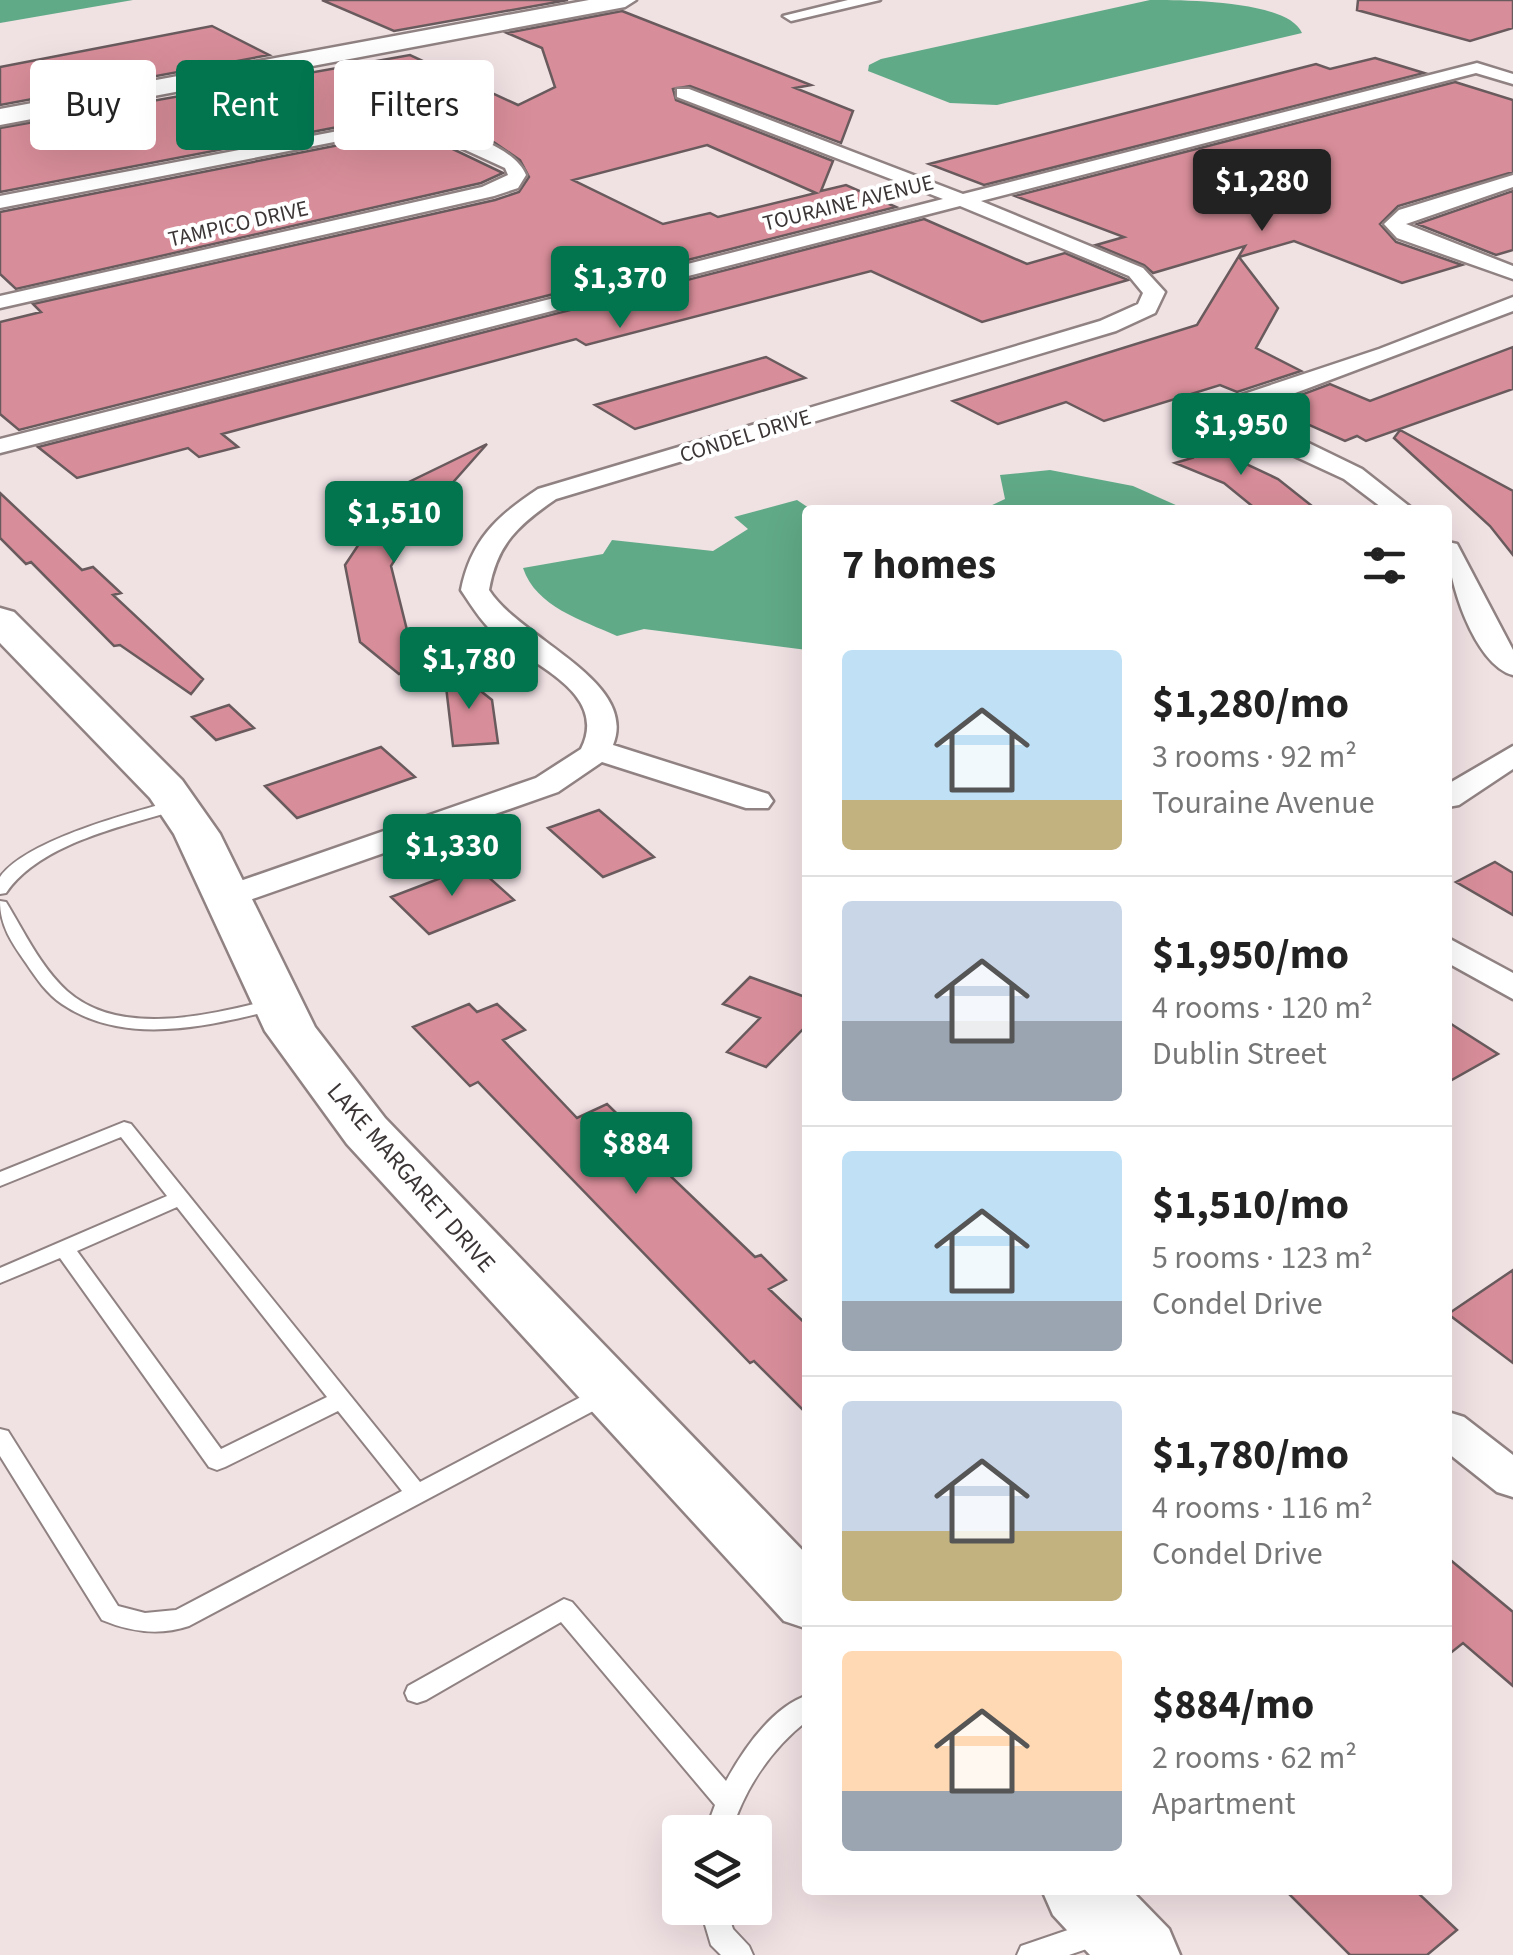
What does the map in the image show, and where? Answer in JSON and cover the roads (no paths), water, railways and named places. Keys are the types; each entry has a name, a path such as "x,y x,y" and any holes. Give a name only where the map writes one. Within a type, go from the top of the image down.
{"street":[{"path":"0,118 624,0"},
{"path":"791,16 872,0"},
{"name":"TOURAINE AVENUE","path":"0,446 1478,68 1513,79"},
{"name":"CONDEL DRIVE","path":"597,750 606,720 596,696 499,623 474,590 480,556 500,525 547,494 1089,331 1147,308 1154,292 1136,272 805,136 683,93"},
{"name":"TAMPICO DRIVE","path":"0,202 364,128 422,124 513,165 517,175 511,184 487,192 0,302"},
{"path":"1513,182 1406,214 1394,224 1404,234 1513,274"},
{"path":"1394,505 1353,474 1240,422 1231,411 1246,401 1387,354 1513,302"},
{"path":"1452,559 1496,652 1513,666"},
{"name":"LAKE MARGARET DRIVE","path":"0,620 128,748 177,805 229,896 276,1004 366,1131 802,1595"},
{"path":"229,896 547,786 577,770 597,750 757,801"},
{"path":"1452,795 1513,755"},
{"path":"1452,950 1513,988"},
{"path":"1452,1432 1513,1480"}],"lane":[{"path":"0,889 5,876 32,856 177,805"},
{"path":"0,906 16,935 67,1000 101,1015 162,1024 234,1015 276,1004"},
{"path":"0,1179 124,1128 418,1494"},
{"path":"0,1276 180,1198"},
{"path":"64,1248 217,1462 341,1400"},
{"path":"0,1437 110,1612 132,1622 157,1625 181,1619 609,1392"},
{"path":"417,1693 564,1609 726,1800"},
{"path":"722,1815 726,1800 788,1718 802,1708"},
{"path":"1031,1955 1112,1924"},
{"path":"718,1925 721,1936 739,1955"}]}
